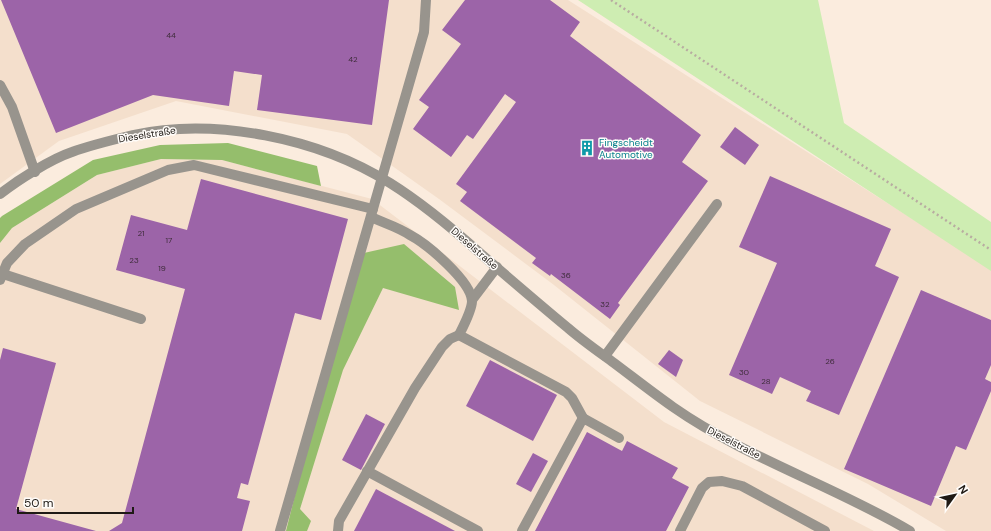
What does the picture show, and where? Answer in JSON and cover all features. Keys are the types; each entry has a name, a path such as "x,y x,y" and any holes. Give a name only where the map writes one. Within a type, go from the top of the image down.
{"street":[{"path":"280,531 424,32 426,0"},
{"path":"0,85 12,107 35,172"},
{"name":"Dieselstraße","path":"0,194 70,152 107,141 151,132 183,128 231,131 271,137 344,159 382,178 436,215 572,331 694,421 722,437 862,505 910,531"},
{"path":"142,319 1,277 7,263 25,244 76,209 168,170 194,165 372,213 426,246 464,282 472,300"},
{"path":"605,356 717,204"},
{"path":"338,531 339,521 415,388 442,347 450,339 459,335 471,308 472,300 496,267"},
{"path":"459,335 566,392 572,398 583,418 619,438"},
{"path":"522,531 583,418"},
{"path":"368,471 478,531"},
{"path":"680,531 702,488 709,482 722,481 742,486 825,531"}],"path":[{"path":"611,0 991,250"}],"shaded area":[{"path":"0,0 568,0 991,269 991,531 946,531 868,484 700,401 554,285 439,199 347,134 176,101 59,141 0,184"},
{"path":"161,159 222,160 372,199 664,422 874,531 0,531 0,243 12,228 97,175"}],"green space":[{"path":"578,0 818,0 844,123 991,222 991,271"},
{"path":"228,143 317,166 321,186 222,160 161,159 97,175 12,228 0,243 0,218 2,216 93,160 160,145"},
{"path":"404,244 455,287 459,310 383,288 343,370 300,509 311,521 307,531 286,531 355,255"}],"building":[{"path":"1,0 389,0 372,125 257,110 262,75 234,71 229,106 153,95 56,133"},
{"name":"Fingscheidt Automotive","path":"465,0 550,0 580,22 570,36 701,135 682,162 708,181 618,303 620,305 610,319 551,274 550,276 532,263 536,258 460,201 467,192 456,184 516,102 505,94 473,139 467,135 451,157 413,129 429,107 419,100 461,44 442,30"},
{"path":"735,127 759,145 745,165 720,147"},
{"path":"770,176 891,229 875,266 899,277 839,415 806,401 811,391 780,377 772,394 729,375 777,263 739,247"},
{"path":"201,179 348,219 321,320 295,313 248,485 241,483 237,498 250,501 242,531 109,531 122,523 185,289 116,270 131,215 187,230"},
{"path":"921,290 991,320 991,365 985,379 991,382 991,391 966,450 956,446 931,506 844,469"},
{"path":"3,348 56,363 16,509 96,531 0,531 0,360"},
{"path":"669,350 683,360 676,377 658,364"},
{"path":"490,360 557,395 533,441 466,406"},
{"path":"366,414 385,424 361,470 342,460"},
{"path":"587,432 622,451 627,441 678,468 672,478 689,487 666,531 535,531"},
{"path":"533,453 548,461 531,492 516,484"},
{"path":"376,489 455,531 354,531"}],"place":[{"name":"Fingscheidt Automotive","path":"587,148"}]}
